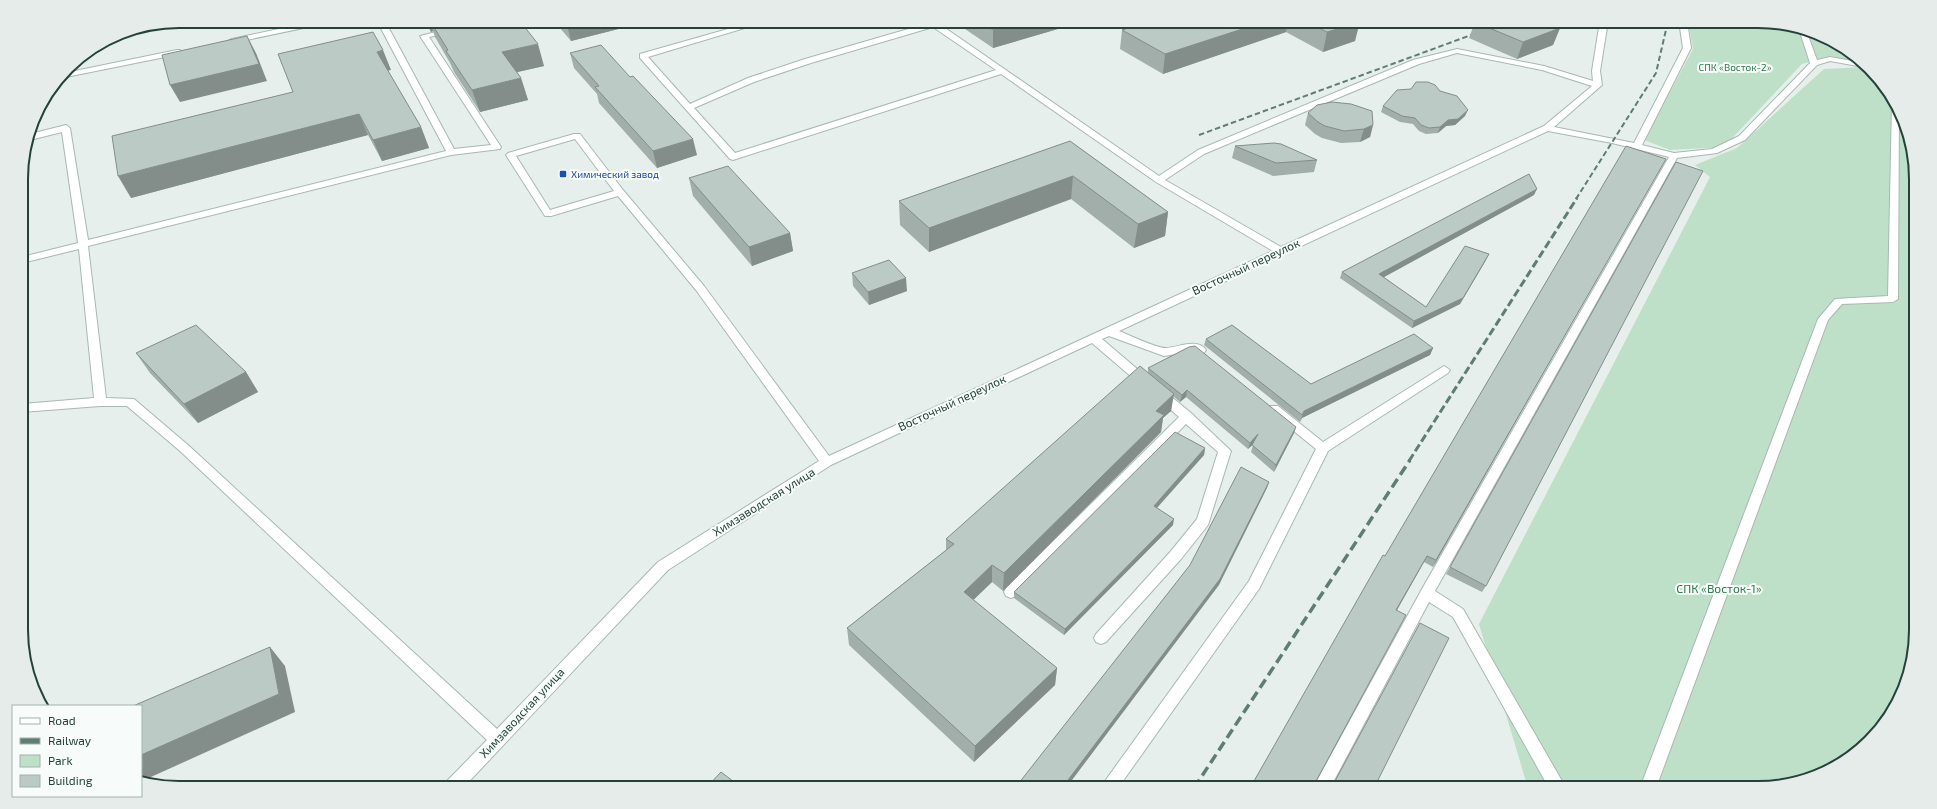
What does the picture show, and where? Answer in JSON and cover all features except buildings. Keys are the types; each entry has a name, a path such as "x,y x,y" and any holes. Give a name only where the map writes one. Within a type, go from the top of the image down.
{"street":[{"path":"226,42 293,28"},
{"path":"385,28 451,152"},
{"path":"460,28 424,36 497,147 511,155 548,214 620,192"},
{"path":"740,28 643,56 733,157 1002,71"},
{"path":"689,107 758,78 917,28"},
{"path":"940,28 1159,180 1280,251"},
{"path":"1159,180 1201,152 1416,62 1457,50 1544,68 1598,85 1596,71 1603,28"},
{"path":"1637,146 1687,48 1684,28"},
{"path":"1804,35 1814,63"},
{"path":"69,75 187,50"},
{"path":"1547,128 1637,146 1674,156 1714,151 1742,138 1814,63 1830,59 1851,60"},
{"name":"Восточный переулок","path":"827,462 1547,128 1564,116 1598,85"},
{"path":"1651,781 1823,319 1839,301 1893,299 1896,117"},
{"path":"34,136 66,128 83,243 100,402"},
{"name":"Химзаводская улица","path":"458,781 663,566 827,462 700,288 620,192 577,136 511,155"},
{"path":"28,258 83,243 451,152 497,147"},
{"path":"1325,781 1427,593 1674,156"},
{"path":"1108,331 1164,352 1196,347 1208,357"},
{"path":"1092,338 1187,416 1225,451 1203,521 1176,555 1101,638"},
{"path":"1113,781 1254,585 1323,448 1444,370"},
{"path":"1124,384 1136,374"},
{"path":"1262,400 1323,448"},
{"path":"28,408 100,402 130,402 184,448 497,739"},
{"path":"1011,592 1187,416"},
{"path":"1427,593 1458,613 1554,781"}],"green space":[{"name":"СПК «Восток-2»","path":"1689,28 1768,28 1797,33 1816,39 1834,48 1853,61 1831,56 1802,64 1724,147 1670,150 1644,140 1693,49"},
{"name":"СПК «Восток-1»","path":"1860,67 1872,79 1889,103 1898,121 1908,159 1909,640 1904,669 1898,688 1884,714 1872,730 1858,744 1834,761 1816,770 1797,776 1768,781 1526,781 1479,624 1710,177 1695,165 1737,148 1824,69"}],"railway":[{"path":"1576,199 1656,73 1666,28"},
{"path":"1199,135 1482,31"},
{"path":"1409,461 1577,198"},
{"path":"1199,781 1410,460"}],"place":[{"name":"Химический завод","path":"563,174"}]}
